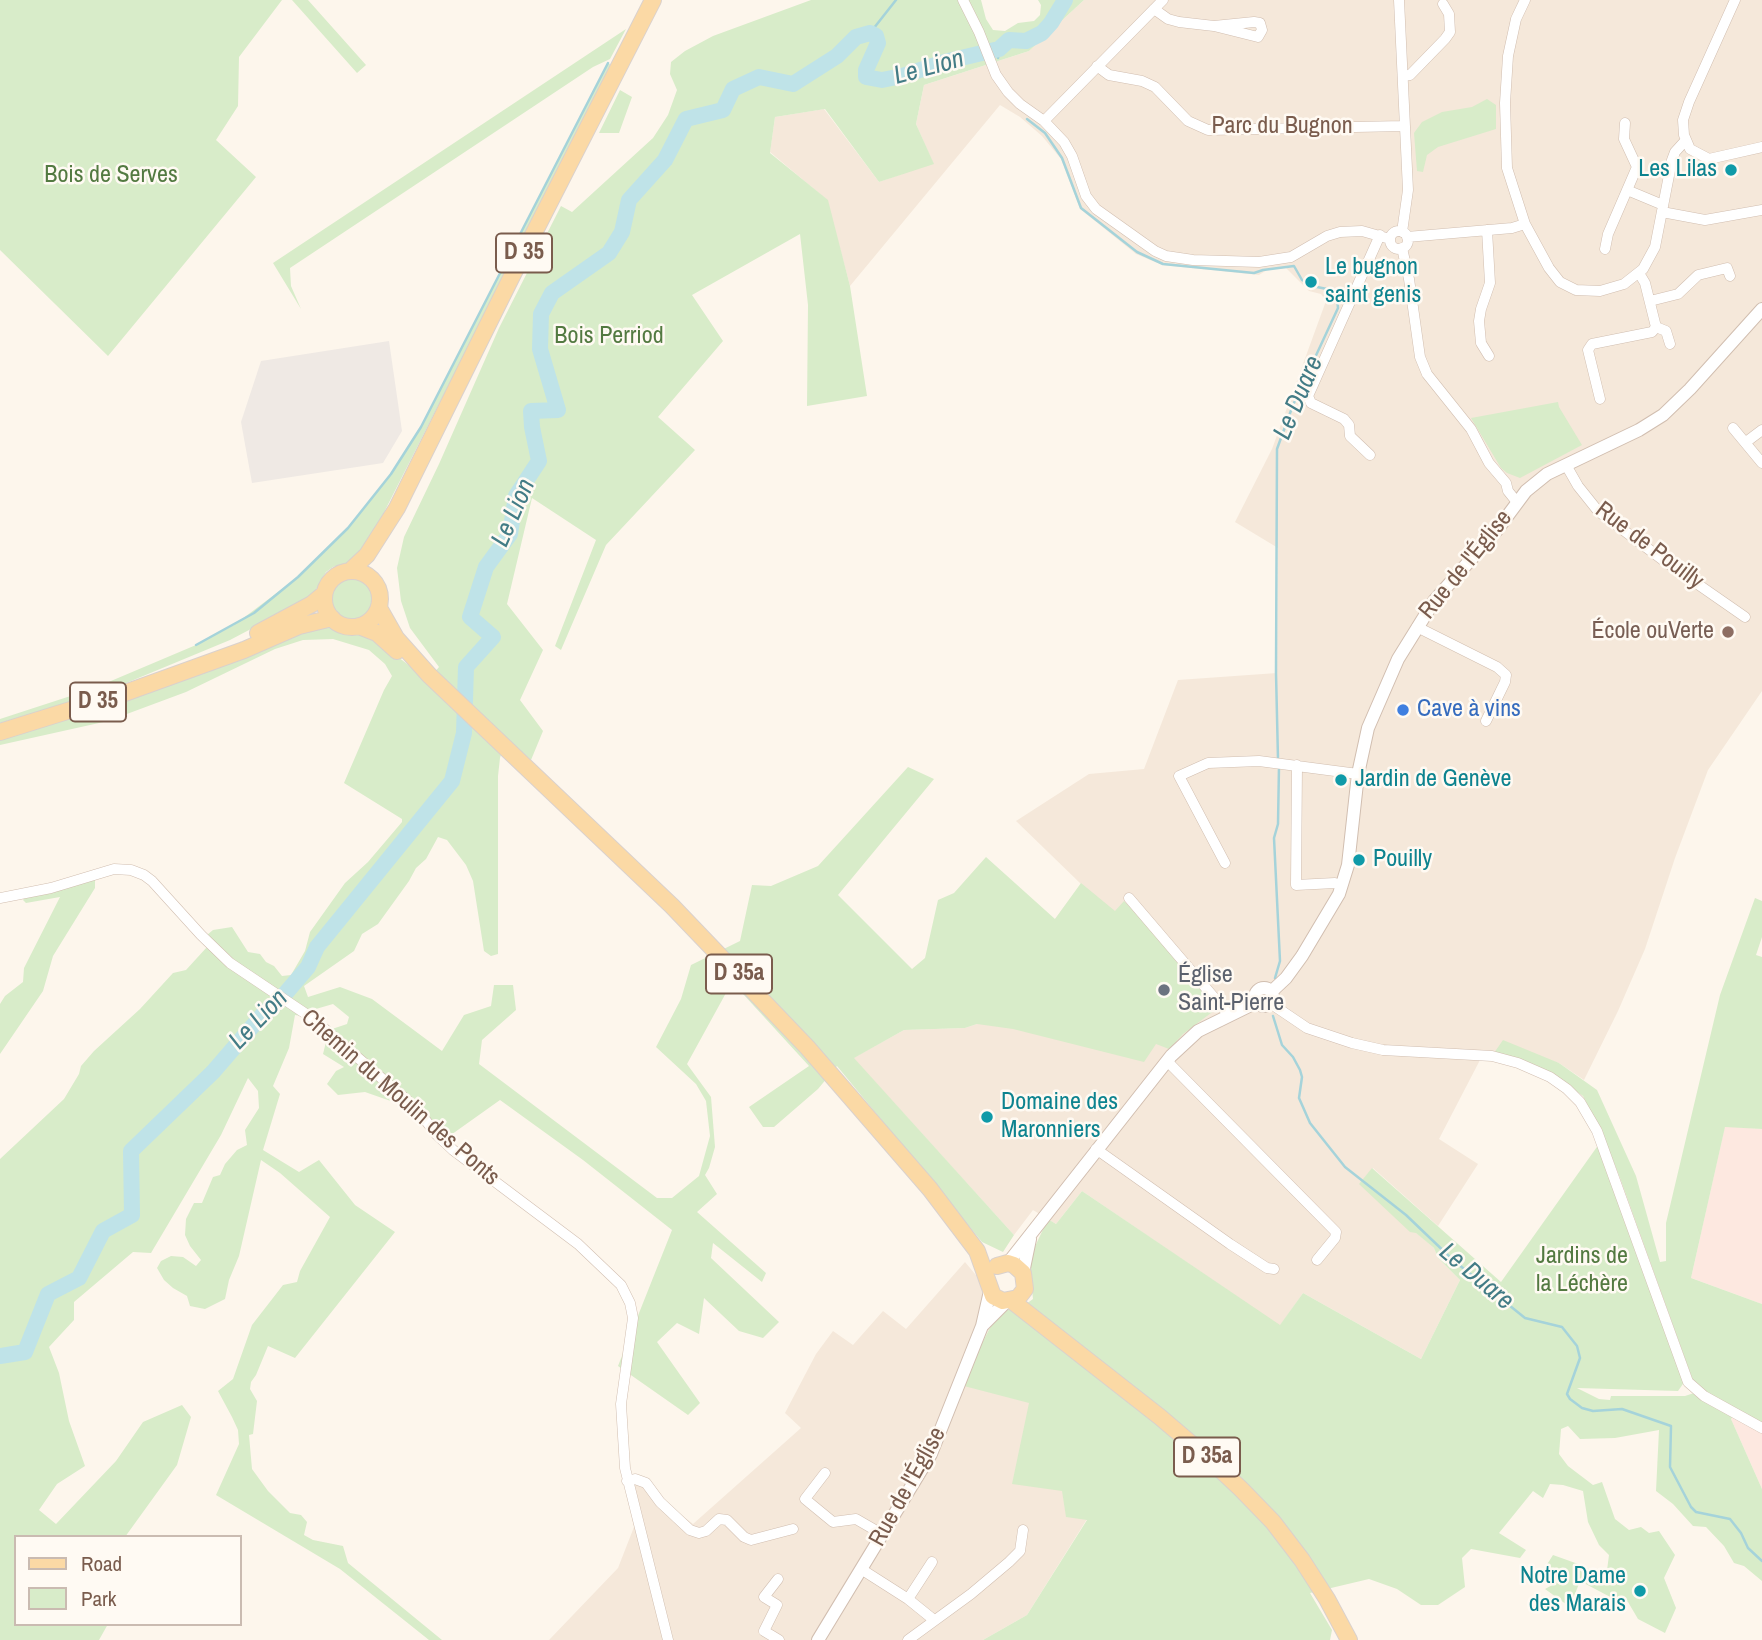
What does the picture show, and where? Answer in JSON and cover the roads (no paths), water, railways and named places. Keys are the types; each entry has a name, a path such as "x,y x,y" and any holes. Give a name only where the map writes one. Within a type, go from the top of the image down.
{"main road":[{"name":"D 35","path":"350,571 367,555 397,508 653,0"},
{"name":"D 35","path":"375,583 376,564 397,508"},
{"path":"350,571 366,575 375,583 380,595 379,608 373,618 359,626 347,627 332,618 325,607 324,594 335,576 350,571"},
{"name":"D 35","path":"194,666 312,604 324,594"},
{"name":"D 35a","path":"379,608 396,638 429,675 681,915 799,1037 905,1159 996,1275"},
{"name":"D 35","path":"0,732 122,694 244,650 299,626 332,618"},
{"name":"D 35a","path":"359,626 377,633 408,662 429,675"},
{"path":"1014,1265 1017,1292 998,1300 996,1275 1014,1265"},
{"name":"D 35a","path":"1017,1292 1045,1325 1208,1458 1273,1522 1327,1599 1349,1640"}],"street":[{"path":"963,0 983,41 989,63 1007,92 1044,121 1064,142 1072,156 1086,196 1096,209 1144,244 1166,256 1216,262 1259,262 1291,257 1327,236 1352,230 1390,239 1393,247 1406,246 1408,190 1399,0"},
{"path":"1044,121 1163,0"},
{"path":"1525,0 1516,19 1508,56 1504,127 1509,178 1525,224 1549,268 1567,286 1583,291 1600,291 1624,284 1639,273 1652,254 1672,160 1685,141"},
{"path":"1735,0 1685,112 1685,141 1695,154 1709,159 1762,147"},
{"path":"1403,76 1410,75 1450,32 1449,14 1443,4"},
{"path":"1154,9 1168,19 1214,26"},
{"name":"Parc du Bugnon","path":"1097,66 1109,75 1142,81 1156,87 1188,121 1208,130 1219,132 1404,126"},
{"path":"1605,249 1608,234 1636,167 1624,139 1625,123"},
{"path":"1627,190 1663,209 1705,220 1762,210"},
{"path":"1390,239 1395,232 1405,235 1487,230 1525,224"},
{"path":"1487,230 1490,284 1479,321 1481,343 1489,356"},
{"path":"1370,455 1350,436 1349,425 1344,419 1311,404 1308,396 1380,235"},
{"path":"1402,248 1420,357 1427,374 1471,429 1489,463 1506,483 1516,501"},
{"path":"1650,301 1678,294 1698,275 1727,268 1730,276"},
{"path":"1639,273 1645,283 1656,327"},
{"path":"1566,465 1639,430 1663,415 1762,309"},
{"path":"1656,327 1666,331 1670,344"},
{"path":"1600,399 1588,350 1592,344 1652,332 1656,327"},
{"path":"1733,428 1762,463"},
{"path":"1746,442 1762,430"},
{"name":"Rue de l'Église","path":"818,1640 931,1454 982,1326 996,1275 1030,1237 1041,1219 1167,1061 1198,1031 1266,999 1286,978 1308,947 1342,886 1350,853 1364,742 1398,659 1444,588 1497,530 1516,501 1547,474 1566,465"},
{"name":"Rue de Pouilly","path":"1566,465 1578,486 1598,511 1745,617"},
{"path":"1506,483 1515,484 1526,491"},
{"path":"1417,627 1497,667 1506,675 1486,721"},
{"path":"1224,863 1179,776 1208,763 1270,761 1358,774"},
{"path":"1297,765 1296,885 1335,883 1342,886"},
{"name":"Chemin du Moulin des Ponts","path":"0,898 51,888 114,869 131,870 152,881 230,963 312,1018 416,1108 453,1150 578,1244 621,1285 630,1303 633,1318 621,1404 621,1445 627,1481 668,1640"},
{"path":"1129,898 1229,1015"},
{"path":"1266,999 1307,1028 1352,1043 1383,1050 1492,1056 1518,1063 1550,1077 1567,1089 1580,1102 1597,1131 1688,1382 1704,1396 1762,1428"},
{"path":"1167,1061 1336,1232 1335,1238 1317,1260"},
{"path":"1096,1149 1230,1244 1267,1268 1275,1269"},
{"name":"Rue de l'Église","path":"982,1326 1017,1292 1030,1237"},
{"path":"825,1473 804,1499 833,1522 856,1519 882,1534"},
{"path":"627,1481 635,1479 646,1483 660,1502 690,1530 699,1534 719,1518 727,1520 744,1537 751,1540 793,1529"},
{"path":"908,1640 971,1594 1020,1550 1023,1530"},
{"path":"908,1598 932,1562"},
{"path":"861,1569 908,1598 934,1620"},
{"path":"778,1579 764,1597 777,1605 764,1631 779,1640"}],"waterway":[{"path":"870,33 896,0"},
{"name":"Le Lion","path":"0,1356 25,1352 48,1294 79,1278 103,1231 132,1215 131,1151 213,1072 264,1013 279,1001 308,967 317,947 452,781 464,733 466,667 493,637 470,617 486,567 510,534 516,496 539,461 531,411 558,410 540,349 541,314 552,293 609,253 622,232 629,200 665,160 686,119 723,110 733,89 759,77 793,84 837,56 856,37 870,33 876,36 878,43 866,70 866,77 882,80 999,49 1009,40 1026,41 1042,33 1065,0"},
{"path":"998,58 999,49"},
{"path":"196,645 254,613 298,577 348,528 391,474 421,427 608,63"},
{"name":"Le Duare","path":"1027,119 1045,133 1062,158 1081,208 1137,252 1163,264 1254,273 1294,266 1302,280 1312,286 1327,289 1337,298 1338,308 1293,405 1277,449 1278,759"},
{"name":"Le Duare","path":"1275,978 1280,961 1274,838 1278,824 1279,766"},
{"name":"Le Duare","path":"1273,1016 1282,1045 1300,1070 1302,1077 1299,1098 1310,1123 1345,1167 1406,1215 1453,1260 1525,1318 1562,1327 1577,1346 1580,1358 1567,1394 1570,1399 1582,1408 1593,1411 1622,1409 1671,1426 1670,1467 1691,1507 1696,1512 1730,1519 1748,1548 1762,1561"}],"place":[{"name":"Les Lilas","path":"1731,170"},
{"name":"Le bugnon saint genis","path":"1311,282"},
{"name":"École ouVerte","path":"1728,632"},
{"name":"Cave à vins","path":"1403,710"},
{"name":"Jardin de Genève","path":"1341,780"},
{"name":"Pouilly","path":"1359,860"},
{"name":"Église Saint-Pierre","path":"1164,990"},
{"name":"Domaine des Maronniers","path":"987,1117"},
{"name":"Notre Dame des Marais","path":"1640,1591"}],"park label":[{"name":"Bois de Serves","path":"111,176"},
{"name":"Bois Perriod","path":"609,337"},
{"name":"Jardins de la Léchère","path":"1582,1271"}]}
